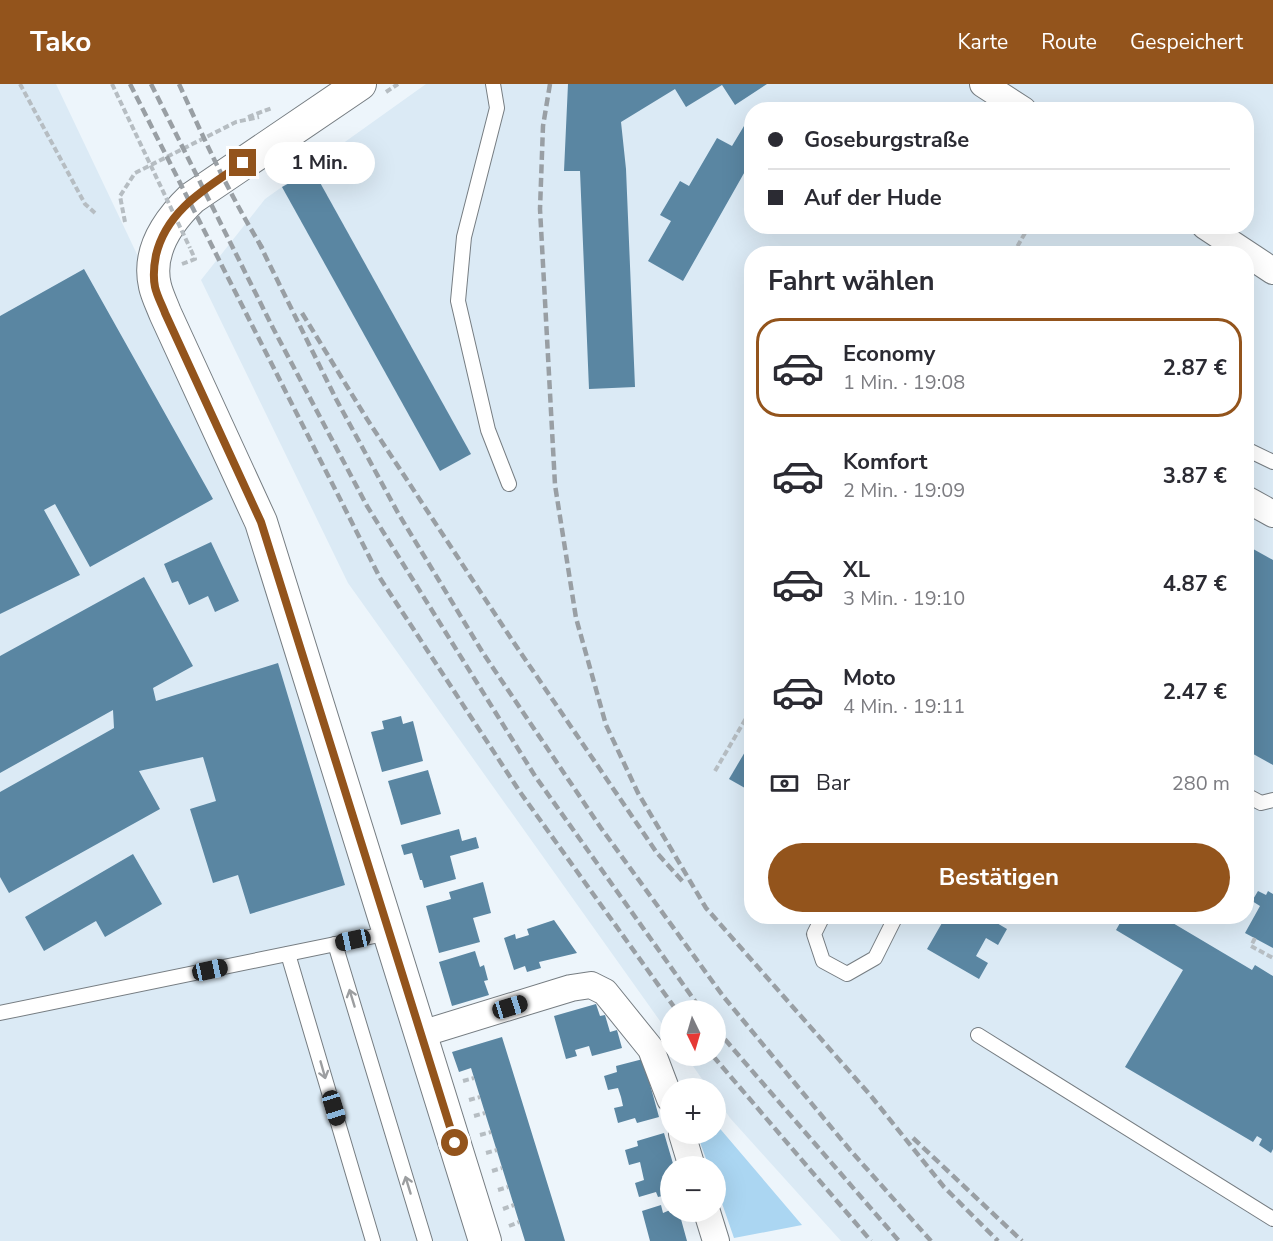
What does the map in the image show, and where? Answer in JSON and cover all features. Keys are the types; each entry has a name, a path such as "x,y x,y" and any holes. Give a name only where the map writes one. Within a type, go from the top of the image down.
{"street":[{"path":"360,84 192,198 176,213 166,254 154,264 155,285 165,313 261,522 485,1241"},
{"path":"983,84 1011,102"},
{"path":"1217,234 1236,246"},
{"path":"1254,258 1273,270"},
{"path":"1254,503 1273,514"},
{"path":"421,1034 571,988 591,985 605,992 651,1049 664,1078"},
{"path":"710,1222 716,1241"}],"lane":[{"path":"493,84 497,108 464,237 458,301 488,430 509,484"},
{"path":"1254,453 1273,462"},
{"path":"1254,799 1261,803 1273,800"},
{"path":"819,924 814,934 823,961 847,974 875,958 892,924"},
{"path":"0,1013 389,933"},
{"path":"335,944 424,1241"},
{"path":"288,954 373,1241"},
{"path":"978,1035 1273,1219"}],"path":[{"path":"20,84 85,204 94,213"},
{"path":"112,84 195,259 166,254"},
{"path":"125,222 120,196 135,173 236,122 269,115"},
{"path":"715,771 744,722"},
{"path":"1255,938 1251,946 1273,958"}],"shaded area":[{"path":"0,84 56,84 291,578 493,1241 0,1241"},
{"path":"426,84 1273,84 1273,1241 841,1241 730,1118 726,1112 726,1078 701,1078 693,1066 726,1066 726,1000 660,1000 660,1021 348,583 201,280 265,199"},
{"path":"726,1136 802,1225 734,1238 726,1215 726,1156 705,1156 701,1144 726,1144"}],"building":[{"path":"568,84 767,84 735,105 722,85 686,107 675,89 621,122 626,169 635,387 589,389 580,171 564,171"},
{"path":"744,126 744,173 683,281 648,261 671,221 660,215 680,181 689,186 717,138 732,146"},
{"path":"313,170 471,454 440,471 282,187"},
{"path":"84,269 213,499 90,567 55,504 44,510 80,575 0,614 0,316"},
{"path":"211,542 239,601 215,612 208,596 189,605 178,581 172,583 164,564"},
{"path":"1254,549 1273,560 1273,765 1254,754"},
{"path":"144,577 193,666 153,688 156,701 278,663 345,885 250,914 238,875 213,883 190,809 216,801 203,757 139,771 160,809 9,893 0,877 0,792 114,728 113,710 0,773 0,656"},
{"path":"401,716 403,724 413,721 423,761 382,772 371,732 384,729 382,721"},
{"path":"744,754 744,787 729,779"},
{"path":"428,770 441,814 401,825 388,781"},
{"path":"459,829 462,841 476,837 479,848 450,856 456,879 424,888 412,853 404,855 401,845"},
{"path":"133,854 162,904 105,937 96,921 44,951 25,917"},
{"path":"483,882 491,913 473,918 480,942 439,953 426,906 451,899 449,892"},
{"path":"1258,891 1266,895 1268,891 1273,894 1273,948 1245,933 1250,924 1254,924 1254,917 1260,906 1254,902"},
{"path":"554,920 577,953 539,962 541,968 527,972 525,966 514,970 504,938 515,934 516,939 529,935 527,929"},
{"path":"941,924 999,924 1007,929 998,945 986,938 976,956 988,963 979,979 927,949"},
{"path":"1119,924 1174,924 1252,970 1255,965 1273,976 1273,1149 1271,1153 1259,1145 1262,1139 1257,1136 1253,1142 1125,1067 1183,970 1116,930"},
{"path":"475,951 480,967 484,965 488,980 484,981 489,995 452,1006 439,962"},
{"path":"596,1004 600,1016 605,1015 610,1032 617,1030 622,1048 592,1056 589,1046 575,1050 577,1056 566,1059 554,1016"},
{"path":"502,1037 565,1241 525,1241 471,1068 459,1072 452,1052"},
{"path":"643,1059 659,1117 637,1123 635,1118 618,1123 614,1108 623,1106 621,1097 618,1088 608,1090 604,1076 617,1072 616,1066"},
{"path":"660,1134 660,1144 667,1144 671,1156 660,1156 660,1196 658,1197 656,1192 639,1197 635,1183 644,1180 640,1162 629,1165 625,1150 638,1146 637,1141"},
{"path":"660,1205 660,1222 682,1222 687,1241 650,1241 642,1211"}],"railway":[{"path":"130,84 380,578 520,792 669,1000"},
{"path":"151,84 273,328 367,506 535,776 694,1000"},
{"path":"179,84 229,189 263,249"},
{"path":"550,84 543,126 540,209 555,485 576,618 606,725 638,793 706,908 871,1096 944,1187 998,1241"},
{"path":"258,241 336,399 398,513 483,653 601,828 723,996 850,1150 931,1241"},
{"path":"302,313 367,419 512,640 657,853 684,883"},
{"path":"726,1041 899,1241"},
{"path":"722,1066 871,1241"},
{"path":"913,1138 1022,1241"}],"route":[{"path":"243,163 192,198 176,213 159,241 154,264 155,285 165,313 261,522 455,1143"}]}
